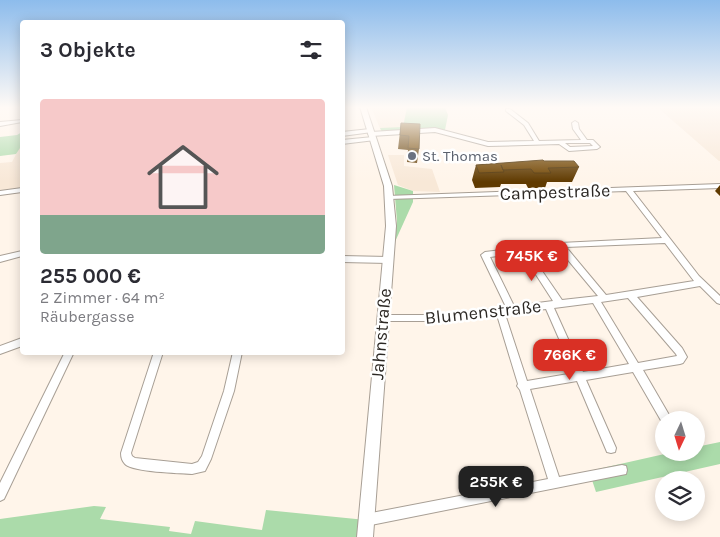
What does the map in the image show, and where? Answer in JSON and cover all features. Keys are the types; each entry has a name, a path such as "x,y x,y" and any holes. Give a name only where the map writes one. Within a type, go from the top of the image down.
{"street":[{"name":"Jahnstraße","path":"364,537 391,226 390,197 371,132"},
{"path":"345,134 372,135 409,132"},
{"path":"442,132 484,144 591,141 597,147 569,148 560,142"},
{"path":"531,132 538,143"},
{"path":"578,132 585,141"},
{"path":"345,141 372,135"},
{"name":"Campestraße","path":"390,197 720,186"},
{"path":"628,189 701,283 720,301"},
{"path":"0,193 20,190"},
{"path":"512,310 485,255 560,245 667,240"},
{"path":"560,245 599,299 662,411"},
{"path":"523,249 554,304 612,448"},
{"path":"0,259 20,254"},
{"path":"345,259 388,260"},
{"name":"Blumenstraße","path":"383,318 444,318 500,312 630,295 701,283"},
{"path":"522,386 680,360 682,357 679,351 630,295"},
{"path":"500,312 522,386 555,483"},
{"path":"0,350 20,343"},
{"path":"0,495 69,355"},
{"path":"157,355 126,453 126,459 133,464 192,469 200,467 206,459 229,391 237,355"},
{"path":"366,520 622,470"}],"shaded area":[{"path":"686,132 720,132 719,161"},
{"path":"20,147 20,187 0,191 0,163 12,162"},
{"path":"388,155 404,155 404,166 432,169 440,192 413,191 398,185"}],"green space":[{"path":"20,133 20,148 16,154 0,156 0,137"},
{"path":"394,185 413,191 413,202 394,244 397,221"},
{"path":"720,442 720,464 689,471 655,471 655,479 596,492 589,471 655,456 655,461 705,461 705,445"},
{"path":"94,506 106,507 100,519 170,527 169,531 191,534 195,521 262,530 266,510 366,520 365,537 0,537 0,519"}],"building":[{"path":"400,132 420,132 419,149 408,148 409,136 400,135"},
{"path":"543,160 574,161 579,167 548,168 551,173 534,173 531,169 503,170 504,172 479,173 476,165"}],"place":[{"name":"St. Thomas","path":"412,156"}]}
